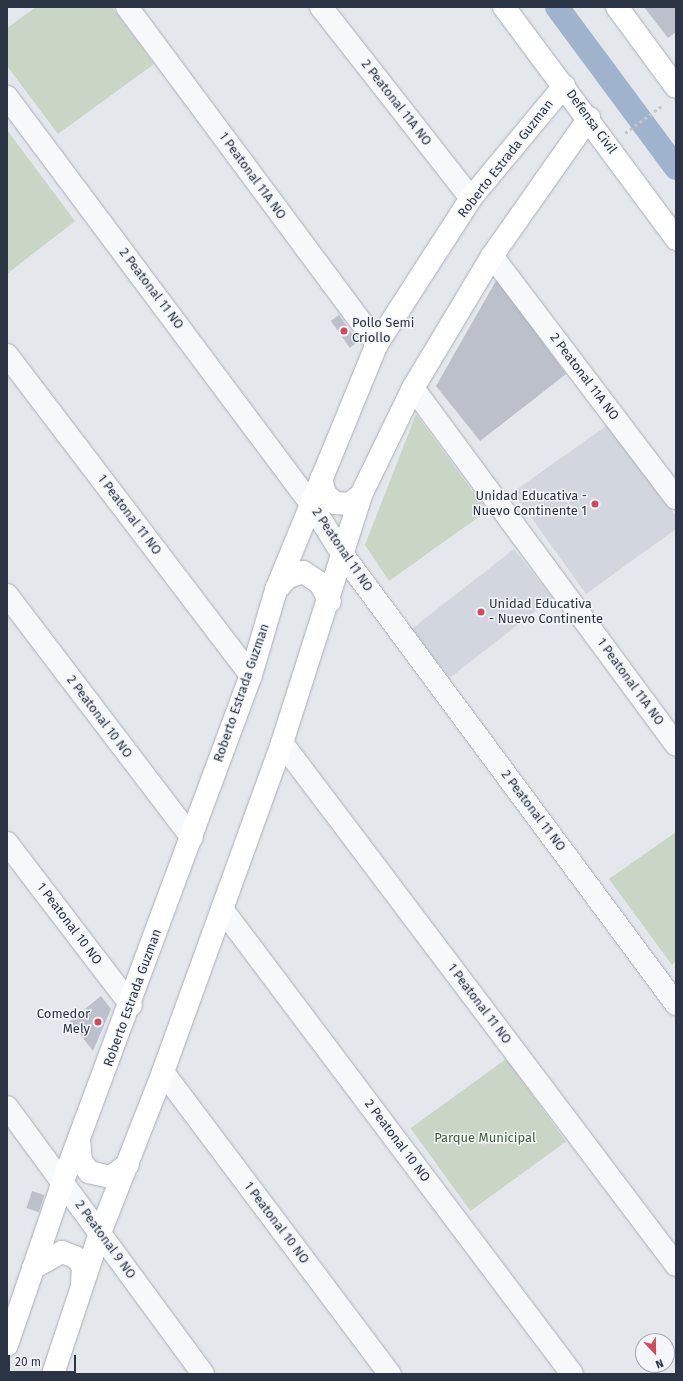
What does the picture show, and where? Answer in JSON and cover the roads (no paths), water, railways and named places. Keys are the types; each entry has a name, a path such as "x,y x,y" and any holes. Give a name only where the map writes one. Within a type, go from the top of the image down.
{"street":[{"name":"1 Peatonal 11A NO","path":"127,7 377,344"},
{"name":"2 Peatonal 11A NO","path":"321,7 472,198"},
{"name":"Defensa Civil","path":"504,7 589,118 676,239"},
{"path":"617,7 676,87"},
{"name":"Roberto Estrada Guzman","path":"7,1345 63,1181 131,1005 251,675 276,590 377,344 472,198 564,86"},
{"name":"2 Peatonal 11 NO","path":"7,96 311,504 343,555 676,1004"},
{"path":"53,1374 100,1233 163,1072 282,742 330,602 361,495 413,388 492,256 589,118"},
{"name":"2 Peatonal 11A NO","path":"492,256 676,498"},
{"name":"1 Peatonal 11 NO","path":"7,355 251,675"},
{"name":"1 Peatonal 11A NO","path":"413,388 676,745"},
{"path":"321,479 325,494 335,503 349,504 361,495"},
{"path":"276,590 288,578 303,572 320,583 330,602"},
{"name":"2 Peatonal 10 NO","path":"7,596 192,838"},
{"name":"1 Peatonal 11 NO","path":"282,742 676,1265"},
{"name":"1 Peatonal 10 NO","path":"7,843 131,1005"},
{"name":"2 Peatonal 10 NO","path":"222,909 572,1374"},
{"name":"1 Peatonal 10 NO","path":"163,1072 390,1374"},
{"name":"2 Peatonal 9 NO","path":"7,1107 63,1181 203,1374"},
{"path":"79,1139 81,1161 89,1172 111,1176 128,1164"},
{"path":"33,1268 62,1252 75,1257 83,1266 82,1287"}],"waterway":[{"path":"557,7 676,168"}],"place":[{"name":"Pollo Semi Criollo","path":"344,331"},
{"name":"Unidad Educativa - Nuevo Continente 1","path":"595,504"},
{"name":"Unidad Educativa - Nuevo Continente","path":"481,612"},
{"name":"Comedor Mely","path":"98,1022"}],"park label":[{"name":"Parque Municipal","path":"485,1138"}]}
